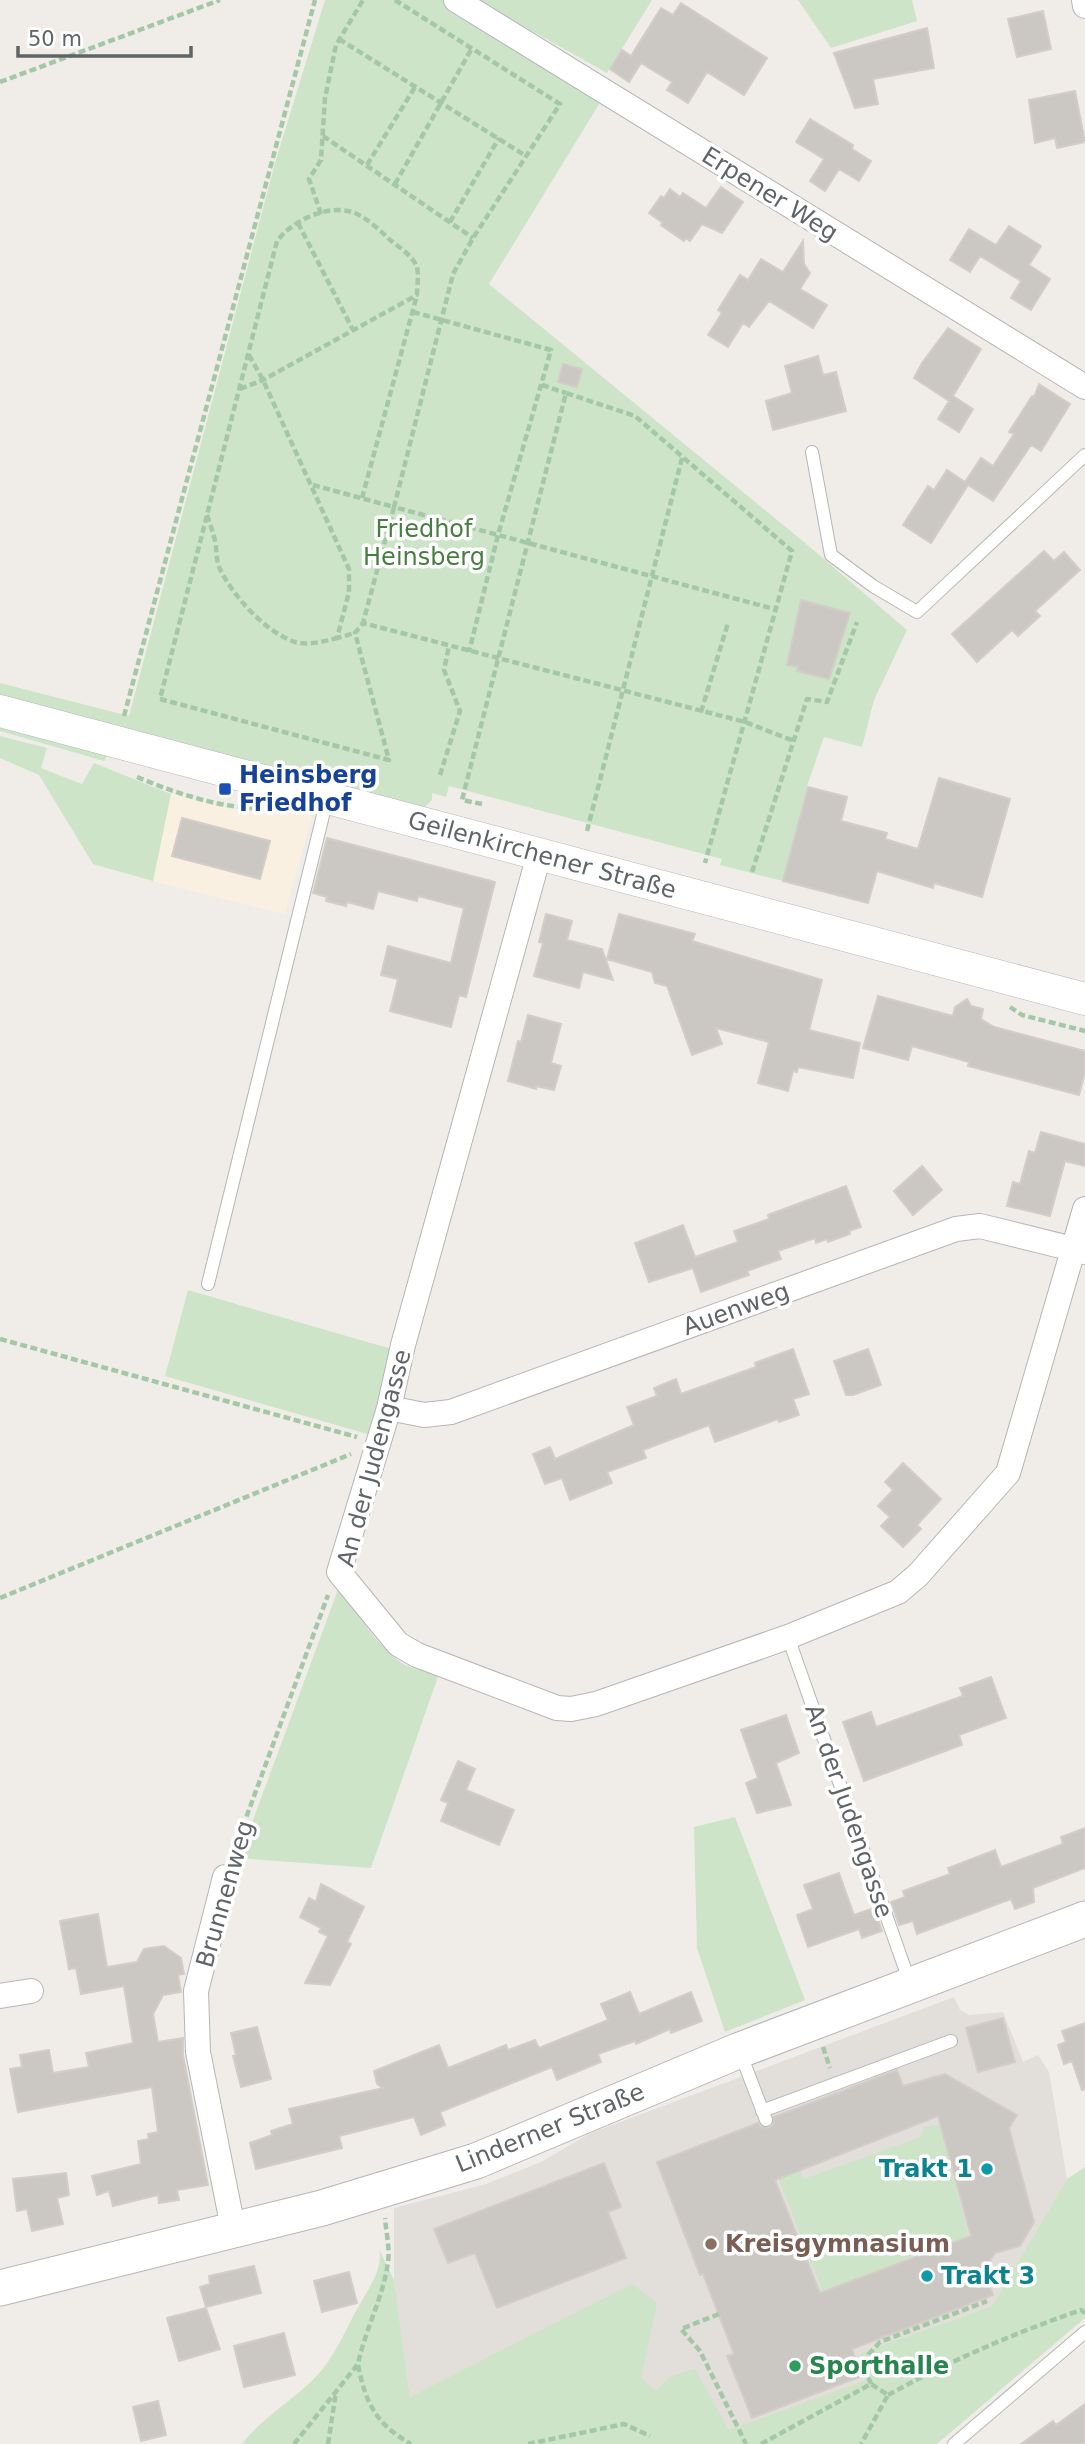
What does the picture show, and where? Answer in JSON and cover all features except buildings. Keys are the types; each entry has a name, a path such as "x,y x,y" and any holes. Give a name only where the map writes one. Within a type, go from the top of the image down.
{"main road":[{"name":"Linderner Straße","path":"0,2288 322,2208 475,2161 740,2050 1085,1919"}],"street":[{"name":"Erpener Weg","path":"456,0 1085,387"},
{"path":"1084,0 1085,6"},
{"name":"Geilenkirchener Straße","path":"0,710 1085,999"},
{"name":"An der Judengasse","path":"539,855 403,1345 389,1408 339,1572 398,1644 417,1654 557,1708 571,1709 596,1704 788,1637 898,1592 918,1575 1008,1473 1079,1250 1085,1209"},
{"name":"Auenweg","path":"389,1408 424,1415 451,1412 956,1229 980,1226 1079,1250"},
{"name":"Brunnenweg","path":"225,1877 197,1991 198,2052 233,2228"},
{"path":"0,1996 31,1991"}],"lane":[{"path":"812,452 831,555 873,586 917,612 1085,455"},
{"path":"208,1284 327,799"},
{"name":"An der Judengasse","path":"788,1637 911,1984"},
{"path":"740,2050 764,2116 951,2041"},
{"path":"954,2444 1085,2332"}],"path":[{"path":"0,82 219,0"},
{"path":"117,742 315,0"},
{"path":"321,214 309,179 321,160 325,98 336,45 363,0"},
{"path":"207,515 216,542 218,564 230,588 250,611 294,642 309,643 355,633 363,623 453,274 472,238 561,104 395,0"},
{"path":"340,39 526,156"},
{"path":"395,184 472,48"},
{"path":"367,165 415,87"},
{"path":"323,136 472,238"},
{"path":"450,222 499,138"},
{"path":"355,633 389,761 160,699 277,241 286,229 298,223 341,210 356,214 389,238 407,254 417,268 417,295 413,313 362,498"},
{"path":"298,223 354,330"},
{"path":"239,389 262,380 417,295"},
{"path":"413,313 551,350 498,535 470,652"},
{"path":"248,354 312,485 349,569 349,592 337,638"},
{"path":"542,385 635,416 792,551 705,863"},
{"path":"482,804 463,800 566,393"},
{"path":"587,831 682,458"},
{"path":"312,485 775,609"},
{"path":"752,872 807,699 827,702 858,622"},
{"path":"363,623 745,722 794,741"},
{"path":"701,712 728,623"},
{"path":"440,775 460,711 444,670 449,646"},
{"path":"0,1339 377,1443"},
{"path":"0,1598 377,1443"},
{"name":"Brunnenweg","path":"225,1877 327,1598 339,1572"},
{"path":"822,2046 828,2062"},
{"path":"294,2444 358,2364 379,2302 388,2260 383,2189"},
{"path":"888,2395 871,2384 864,2366 869,2354 880,2342 987,2301"},
{"path":"861,2444 888,2395 945,2364 1020,2332 1081,2310 1085,2313"},
{"path":"719,2314 681,2329 700,2351 746,2444"},
{"path":"358,2364 364,2394 374,2412 390,2432 411,2444"},
{"path":"761,2444 871,2384"},
{"path":"328,2444 336,2392"},
{"path":"528,2444 624,2424 650,2436"}],"shaded area":[{"path":"171,794 242,812 288,811 312,816 285,914 153,881"},
{"name":"Kreisgymnasium","path":"954,1997 960,2010 969,2015 1003,2012 1023,2062 1038,2055 1049,2072 1067,2179 992,2306 860,2353 870,2379 729,2431 703,2444 668,2444 595,2304 410,2397 394,2280 394,2208 486,2184 541,2162 591,2133"}],"green space":[{"name":"Friedhof Heinsberg","path":"325,0 447,0 604,96 489,284 804,542 907,630 874,700 862,747 824,737 807,786 783,881 720,865 722,859 449,786 446,797 432,793 432,800 424,808 0,698 0,683 129,716 275,163"},
{"path":"477,0 652,0 607,73"},
{"path":"798,0 912,0 917,21 831,48"},
{"path":"0,725 107,756 104,761 0,731"},
{"path":"0,736 47,748 41,768 82,784 94,763 171,794 153,881 93,864 39,775 0,758"},
{"path":"188,1290 395,1350 371,1435 165,1376"},
{"path":"339,1587 369,1630 397,1660 407,1666 439,1674 371,1868 239,1858"},
{"path":"735,1817 805,2000 725,2032 697,1948 694,1827"},
{"path":"940,2125 972,2249 956,2253 952,2240 823,2293 771,2159 792,2151 804,2179 921,2137 924,2127"},
{"path":"1085,2167 1085,2318 937,2444 242,2444 260,2424 313,2380 328,2362 375,2277 379,2249 394,2280 410,2397 632,2284 657,2303 641,2378 656,2391 669,2377 695,2369 729,2430 869,2379 860,2353 992,2306 1067,2179"}],"place":[{"name":"Heinsberg Friedhof","path":"225,789"},
{"name":"Trakt 1","path":"987,2169"},
{"name":"Kreisgymnasium","path":"711,2244"},
{"name":"Trakt 3","path":"927,2276"},
{"name":"Sporthalle","path":"795,2366"}]}
